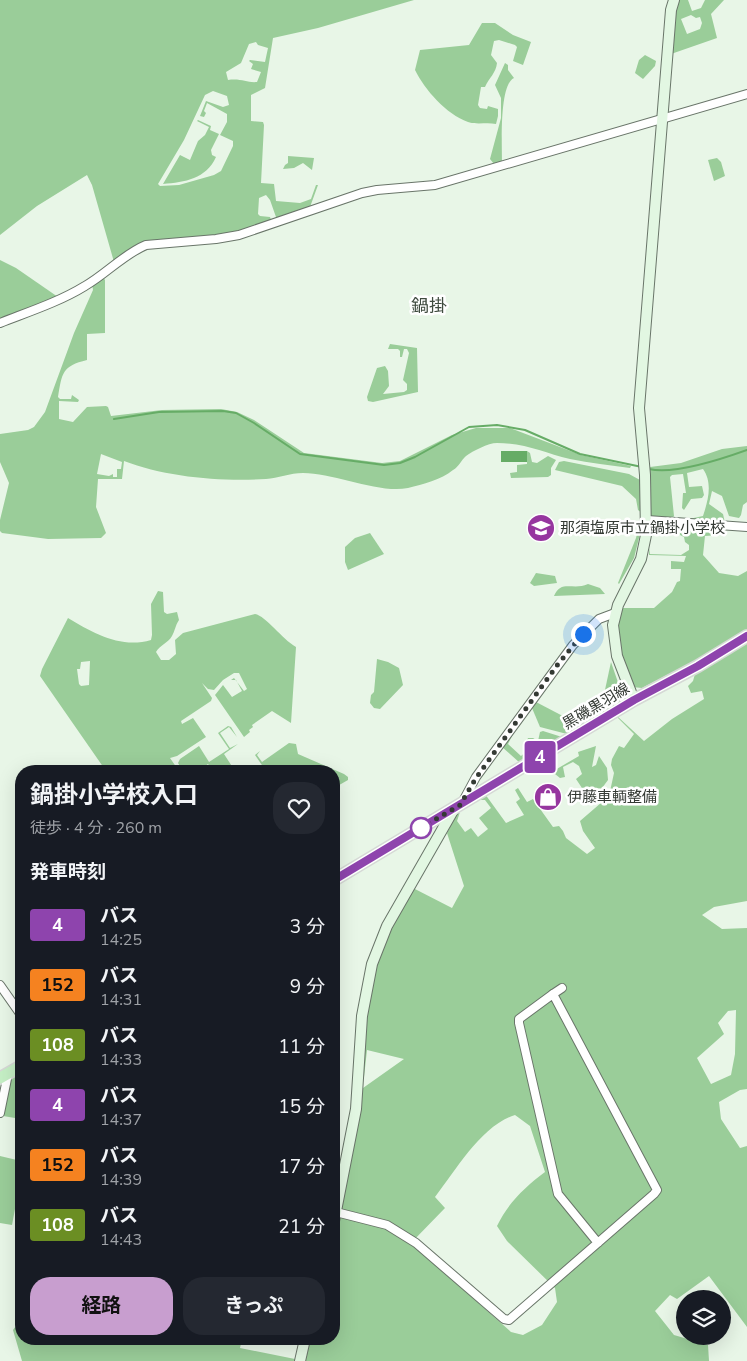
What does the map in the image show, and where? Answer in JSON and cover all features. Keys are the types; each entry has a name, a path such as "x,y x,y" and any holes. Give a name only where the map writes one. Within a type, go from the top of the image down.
{"main road":[{"name":"黒磯黒羽線","path":"340,876 634,700 698,666 747,636"},
{"path":"4,1076 15,1070"}],"street":[{"path":"634,700 617,656 613,635 615,613 641,559 647,520 639,408 674,0"},
{"path":"0,323 64,297 85,286 146,245 216,239 239,235 362,193 435,185 747,94"},
{"path":"647,520 747,527"},
{"path":"340,1191 356,1109 362,1016 372,964 387,926 476,778 573,644 599,619 605,615 615,613"},
{"path":"0,985 15,1006"},
{"path":"562,988 520,1019 518,1023 558,1194 598,1243"},
{"path":"340,1217 386,1225 416,1243 504,1320 509,1320 654,1194 657,1190 554,994"},
{"path":"0,1114 4,1076"},
{"path":"300,1361 304,1345"}],"shaded area":[{"path":"0,0 414,0 318,28 273,38 265,88 251,95 251,121 263,122 264,125 261,183 274,184 276,201 300,203 311,199 316,185 318,185 310,207 281,218 276,217 270,200 266,195 259,198 258,214 270,217 272,222 241,233 165,240 114,262 92,185 87,175 37,206 0,235","holes":["256,42 258,45 268,48 265,62 249,61 253,64 251,69 261,72 257,82 228,80 226,72 241,63 249,44","213,91 227,96 229,105 223,107 206,101 200,116 204,117 207,103 227,114 227,122 220,135 233,141 233,146 221,171 214,175 179,185 160,186 158,184 184,140 205,95"]},
{"path":"676,0 688,0 692,11 701,8 705,0 724,0 711,14 717,38 671,54","holes":["691,15 696,18 700,17 702,23 700,29 687,34 681,19"]},
{"path":"482,23 495,23 513,35 531,42 523,65 513,61 517,47 515,45 499,40 494,41 491,55 497,63 496,67 485,87 481,87 478,105 480,108 487,109 488,106 498,109 496,124 471,123 452,113 430,93 415,70 420,50 469,45"},
{"path":"645,55 656,61 655,66 643,79 635,73 639,60"},
{"path":"505,63 508,65 508,70 514,78 509,83 504,103 502,161 494,164 490,159 501,118 501,98 495,85"},
{"path":"198,120 211,126 210,130 219,134 211,150 212,155 216,157 201,175 179,182 163,184 180,155 190,160 198,141 205,135 209,127"},
{"path":"288,156 314,158 312,170 303,163 294,168 283,169 288,163"},
{"path":"717,158 721,162 725,176 714,181 708,160"},
{"path":"0,260 16,268 58,297 0,320"},
{"path":"103,277 105,280 105,333 87,334 87,360 72,365 62,376 58,397 60,399 71,399 72,395 79,400 78,402 59,401 59,419 73,422 87,407 106,406 111,416 162,410 221,409 237,412 254,420 304,453 382,463 400,461 452,435 476,428 510,428 581,455 631,466 630,468 585,462 517,445 493,443 469,454 455,469 443,476 420,485 396,489 303,473 249,480 213,479 175,475 124,461 122,479 98,479 96,507 106,533 101,538 48,539 2,533 0,531 0,520 9,483 0,462 0,434 28,430 34,427 45,412 74,333 93,290 92,284","holes":["101,454 122,462 121,469 117,469 117,477 113,477 113,474 109,476 97,474"]},
{"path":"390,344 417,348 418,392 373,402 368,401 367,397 377,368 385,366 388,371 389,386 383,394 407,390 407,384 403,380 409,353 407,349 404,349 402,357 400,357 398,349 388,349"},
{"path":"747,446 747,502 743,505 739,518 729,516 722,496 712,491 709,504 723,514 725,523 689,519 703,516 707,504 709,486 703,469 687,473 689,487 702,486 704,495 702,498 691,499 684,510 682,508 683,493 686,493 683,474 672,475 670,477 674,516 671,520 651,519 646,471 650,467 681,463 722,449"},
{"path":"501,451 527,451 527,462 501,462"},
{"path":"527,451 530,453 532,462 537,463 548,456 556,460 551,468 551,475 548,477 511,478 510,473 517,472 517,465 527,464"},
{"path":"564,461 629,474 640,480 642,513 638,510 636,499 622,486 555,470 559,462"},
{"path":"686,525 722,529 720,535 705,536 703,555 719,573 738,576 747,571 747,630 702,657 642,688 632,687 624,669 619,649 618,628 621,608 654,608 672,592 677,582 680,581 681,569 671,569 671,561 684,562 686,556 649,555 649,548 650,554 681,555 689,550 689,545 685,542 684,537 680,535 680,533 689,533 690,530"},
{"path":"639,526 642,526 634,558 619,584 618,583"},
{"path":"370,533 384,554 348,570 345,562 345,547 355,538"},
{"path":"536,573 555,576 557,583 534,586 530,583"},
{"path":"588,584 600,588 605,594 554,596 560,588"},
{"path":"158,591 163,592 164,612 167,614 177,612 179,620 173,634 156,652 161,660 169,660 176,654 175,640 183,633 255,614 264,619 296,647 291,723 272,711 252,725 253,727 249,730 250,732 244,737 215,695 223,685 232,697 242,691 237,682 244,691 247,689 239,673 234,673 223,680 214,690 208,689 202,683 212,698 211,701 181,721 182,724 193,718 206,737 177,756 170,758 175,765 102,765 40,676 42,669 68,618 97,634 118,641 140,642 151,640 151,604","holes":["90,661 89,685 81,686 77,669 80,669 81,662"]},
{"path":"747,643 747,901 714,907 702,915 722,929 747,928 747,1089 740,1090 719,1102 721,1119 740,1148 747,1146 747,1327 731,1306 731,1290 719,1290 709,1276 690,1290 676,1290 676,1298 670,1295 655,1311 676,1336 676,1345 708,1345 709,1361 304,1361 308,1345 340,1345 340,1204 363,1088 404,1059 367,1050 364,1077 362,1076 367,1010 381,944 413,888 452,908 464,886 447,833 456,815 460,812 457,821 465,832 471,828 478,837 488,829 479,818 491,808 485,800 476,800 485,794 506,823 524,815 516,802 520,799 515,790 518,788 527,802 533,799 553,827 559,826 566,838 587,854 595,848 583,831 580,821 609,796 614,773 611,765 612,759 619,746 624,748 634,734 617,717 601,726 617,716 644,741 672,719 704,699 702,691 691,693 688,686 693,681 695,674","holes":["736,1010 735,1054 731,1075 711,1084 697,1058 724,1034 718,1023 728,1011","515,1115 530,1126 545,1172 518,1196 506,1210 497,1226 507,1241 555,1288 557,1302 542,1325 523,1335 511,1332 411,1243 445,1208 435,1197 461,1162 481,1138 503,1121"]},
{"path":"377,659 399,668 403,685 380,709 374,708 370,703 371,695 374,692"},
{"path":"611,662 623,697 622,700 600,713"},
{"path":"536,702 580,726 567,734 540,727 532,708"},
{"path":"228,726 231,727 237,737 229,727 220,733 230,748 238,744 224,754 231,765 179,765 180,759 199,746 209,762 229,749 218,733"},
{"path":"516,728 508,744 521,756 528,750 526,743 528,738 538,741 540,732 543,731 562,737 520,763 502,747"},
{"path":"289,743 296,744 298,754 323,765 262,765 255,755 260,751 257,755 262,762"},
{"path":"596,746 592,767 596,765 599,756 607,768 608,780 599,792 589,791 585,800 581,794 582,788 576,779 582,774 579,766 573,762 563,767 565,777 560,778 555,774 555,770 579,756 578,752"},
{"path":"340,772 348,777 348,780 340,785"},
{"path":"15,1076 15,1118 3,1116 10,1079"},
{"path":"0,1156 15,1160 15,1209 12,1225 0,1223"},
{"path":"17,1345 241,1345 240,1348 295,1359 294,1361 22,1361"}],"waterway":[{"path":"114,419 159,412 223,411 236,413 300,454 384,465 400,463 415,457 469,427 497,425 525,430 580,454 642,467"},
{"path":"649,469 671,470 684,468 712,462 747,450"}],"bus line":[{"name":"4","path":"340,876 634,700 698,666 747,636"}],"place":[{"name":"那須塩原市立鍋掛小学校","path":"541,528"},
{"name":"伊藤車輌整備","path":"548,797"}],"district":[{"name":"鍋掛","path":"429,306"}],"route":[{"path":"421,828 460,805 476,778 558,664 583,634"}]}
